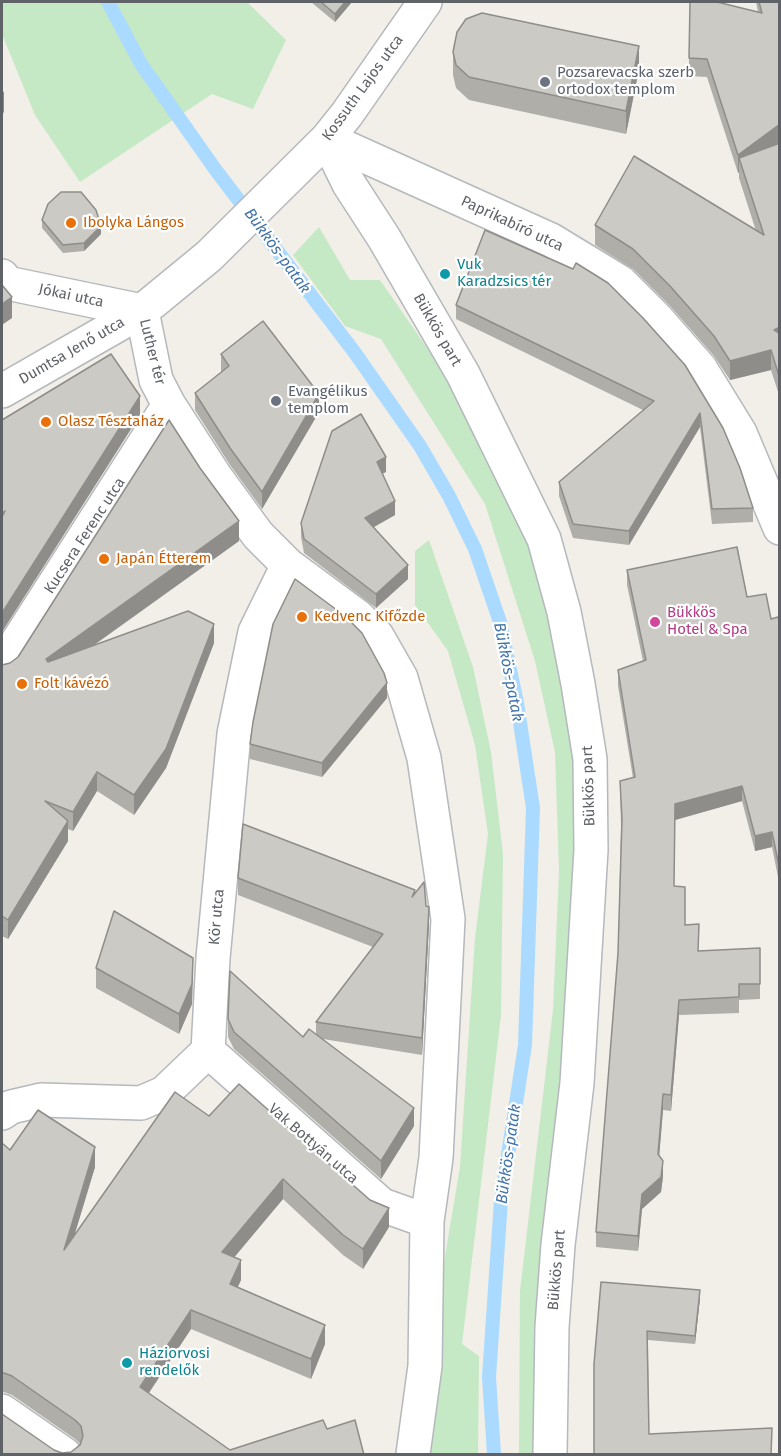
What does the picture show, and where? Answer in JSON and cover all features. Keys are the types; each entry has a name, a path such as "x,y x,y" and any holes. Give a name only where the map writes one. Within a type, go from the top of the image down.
{"street":[{"name":"Kossuth Lajos utca","path":"209,256 327,139 425,2"},
{"name":"Paprikabíró utca","path":"327,139 551,240 620,282 657,319 700,368 740,433 780,528"},
{"name":"Bükkös part","path":"327,139 349,184 384,238 463,374 544,539 564,612 578,684 590,759 591,850 577,1083 558,1245 553,1315 550,1455"},
{"name":"Luther tér","path":"169,405 156,380 142,311 209,256"},
{"name":"Jókai utca","path":"2,276 7,282 142,311"},
{"name":"Dumtsa Jenő utca","path":"2,391 142,311"},
{"path":"169,405 214,476 252,527 288,565 357,616 377,636 401,678 424,758 448,919 435,1158 427,1221 425,1366 413,1455"},
{"name":"Kucsera Ferenc utca","path":"2,666 169,405"},
{"name":"Kör utca","path":"208,1051 213,958 234,734 255,632 288,565"},
{"path":"2,1113 11,1107 41,1100 141,1103 164,1093 208,1051"},
{"name":"Vak Bottyán utca","path":"208,1051 382,1204 427,1221"},
{"path":"2,1411 64,1455"}],"green space":[{"path":"2,2 247,2 286,40 253,109 212,94 80,182 35,115 2,34"},
{"path":"319,227 350,280 380,280 441,368 486,455 526,541 557,628 583,818 537,1454 519,1454 520,1291 553,1010 559,871 555,752 535,661 485,504 381,339 345,326 293,255"},
{"path":"429,540 473,667 491,752 503,854 501,1015 462,1344 479,1356 478,1454 419,1454 442,1274 460,1167 475,938 488,834 475,745 448,651 415,605 415,551"}],"building":[{"path":"321,2 345,2 335,14"},
{"path":"690,2 717,2 762,13 759,2 780,2 780,124 738,155 707,59 689,58"},
{"name":"Pozsarevacska szerb ortodox templom","path":"482,13 639,46 626,111 469,77 456,65 453,52 457,32 466,19"},
{"path":"780,143 780,327 774,330 780,334 780,379 771,350 730,361 714,336 670,286 633,249 595,225 634,156 764,235 739,158"},
{"name":"Ibolyka Lángos","path":"61,192 81,192 96,210 101,226 84,243 63,245 42,220 48,204"},
{"path":"485,230 573,269 576,263 608,283 643,318 685,365 723,428 740,468 753,508 712,509 700,413 629,531 573,524 559,482 654,401 456,305"},
{"path":"2,285 12,297 2,304"},
{"path":"263,321 319,394 262,492 230,448 195,393 229,366 221,354"},
{"path":"111,354 140,396 2,613 2,517 5,511 2,513 2,420"},
{"path":"361,414 386,457 377,462 395,501 365,518 408,565 376,594 304,539 301,523 332,431"},
{"path":"169,420 200,468 239,521 46,659 48,662 188,611 214,624 166,749 134,795 97,772 73,812 45,801 68,821 8,920 2,916 2,665 18,657"},
{"path":"737,547 747,597 766,594 771,619 778,617 780,624 780,871 772,832 755,836 742,786 675,804 674,886 685,887 685,925 699,924 698,951 760,948 760,984 739,984 739,997 679,1000 671,1095 663,1094 658,1154 663,1161 661,1177 642,1194 638,1236 596,1232 618,953 622,819 620,781 635,777 618,670 646,660 627,570"},
{"path":"295,579 345,616 362,633 387,683 322,763 250,744 273,624"},
{"path":"243,824 415,890 412,897 424,882 426,906 429,907 422,1038 316,1022 383,934 238,878"},
{"path":"114,911 193,958 192,984 179,1014 96,968"},
{"path":"230,971 303,1037 309,1029 414,1108 381,1161 234,1032 228,1019"},
{"path":"239,1084 370,1200 389,1208 363,1249 343,1235 283,1179 222,1252 241,1260 230,1284 325,1325 311,1359 191,1310 140,1387 230,1450 323,1420 327,1429 355,1420 364,1455 2,1455 2,1414 54,1450 62,1453 71,1452 80,1445 83,1436 81,1426 75,1420 12,1376 2,1373 2,1143 10,1150 38,1110 95,1147 64,1250 175,1092 209,1116"},
{"path":"601,1282 700,1290 695,1336 647,1331 649,1434 772,1428 771,1455 594,1455 594,1364"}],"waterway":[{"name":"Bükkös-patak","path":"108,2 141,64 215,169 355,353 420,446 449,496 475,549 500,622 517,703 533,808 525,1045 501,1200 489,1377 494,1454"}],"place":[{"name":"Pozsarevacska szerb ortodox templom","path":"545,82"},
{"name":"Ibolyka Lángos","path":"71,223"},
{"name":"Vuk Karadzsics tér","path":"445,274"},
{"name":"Evangélikus templom","path":"276,401"},
{"name":"Olasz Tésztaház","path":"46,422"},
{"name":"Japán Étterem","path":"104,559"},
{"name":"Kedvenc Kifőzde","path":"302,617"},
{"name":"Bükkös Hotel & Spa","path":"655,622"},
{"name":"Folt kávézó","path":"22,684"},
{"name":"Háziorvosi rendelők","path":"127,1363"}]}
